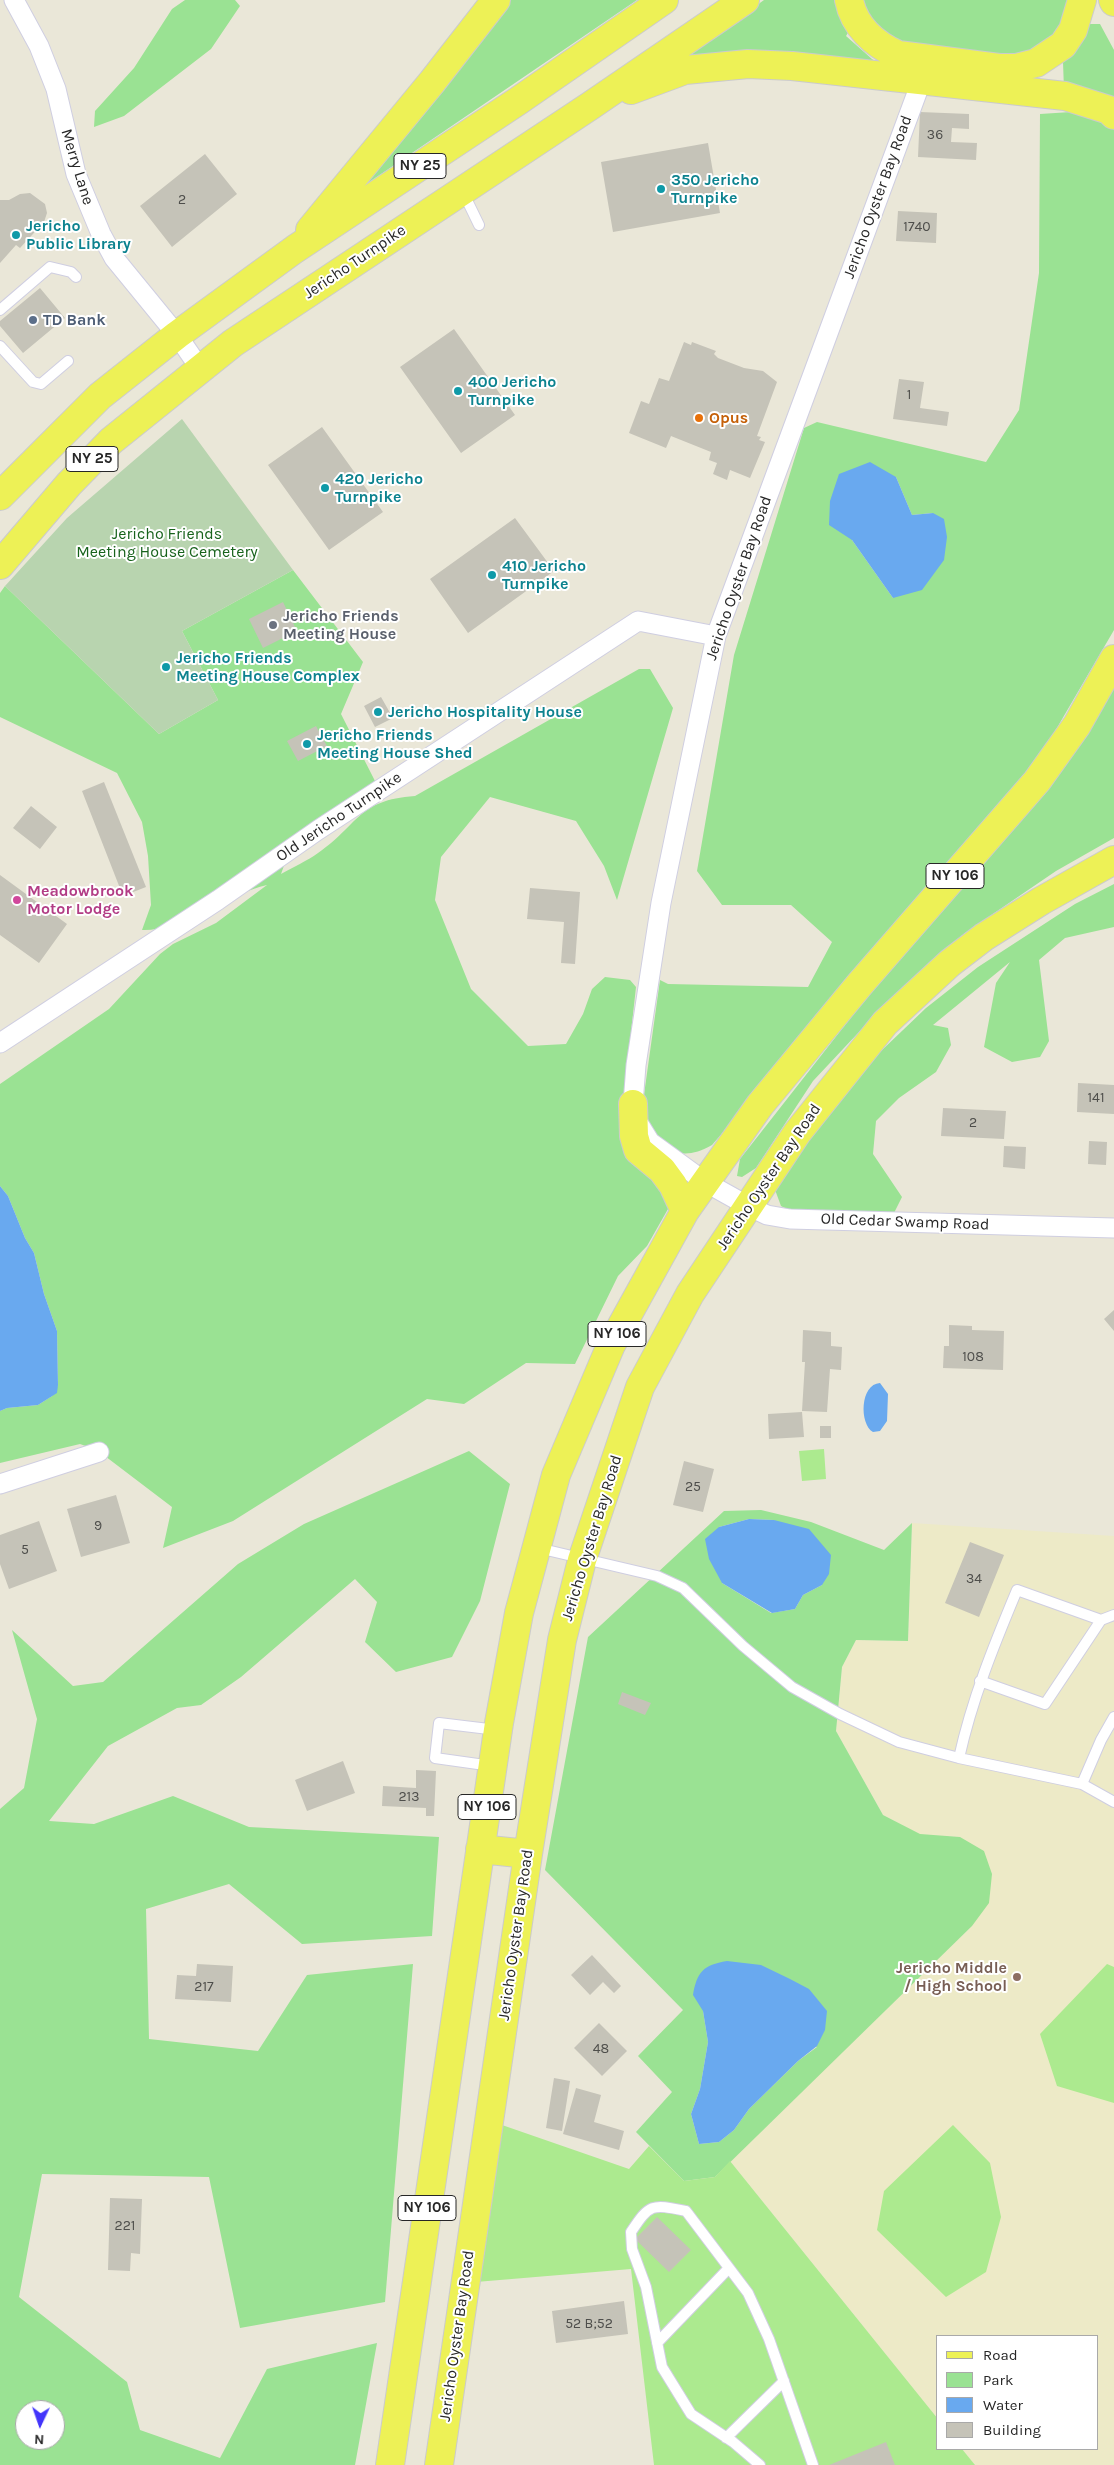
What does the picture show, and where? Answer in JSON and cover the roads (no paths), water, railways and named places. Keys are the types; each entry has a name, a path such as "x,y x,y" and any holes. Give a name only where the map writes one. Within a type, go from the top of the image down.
{"main road":[{"path":"295,249 496,0"},
{"name":"NY 25","path":"0,496 100,396 177,335 295,249 518,102 664,0"},
{"name":"Jericho Turnpike","path":"0,565 69,484 111,441 166,394 233,343 590,106 745,0"},
{"path":"849,0 850,8 863,32 884,49 898,55 1016,68 1036,64 1063,45 1073,30 1082,0"},
{"path":"590,106 685,70 748,64 792,66 921,82 1065,96 1108,110 1114,115"},
{"name":"NY 106","path":"390,2465 498,1730 518,1614 556,1475 611,1345 685,1211 760,1105 860,984 1037,781 1077,725 1114,659"},
{"name":"Jericho Oyster Bay Road","path":"439,2465 528,1854 562,1640 582,1560 640,1387 690,1294 797,1132 885,1023 950,963 984,937 1041,901 1113,862"},
{"path":"633,1104 634,1136 638,1150 662,1170 685,1211"},
{"path":"480,1849 528,1854"}],"street":[{"name":"Merry Lane","path":"14,0 39,46 56,89 76,174 101,234 114,258 177,335 200,370"},
{"name":"Jericho Oyster Bay Road","path":"705,1182 650,1142 637,1121 633,1104 636,1065 661,903 716,636 921,82"},
{"name":"Old Jericho Turnpike","path":"0,1043 218,900 318,830 638,621 716,636"},
{"name":"Old Cedar Swamp Road","path":"705,1182 767,1215 790,1219 919,1221 1068,1228 1114,1228"},
{"path":"0,1484 99,1452"}],"lane":[{"path":"462,191 479,225"},
{"path":"0,310 50,267 71,272 76,277"},
{"path":"0,346 33,382 41,384 68,361"},
{"path":"535,1547 582,1560 657,1576 683,1588 743,1646 792,1687 840,1714 899,1742 959,1758 1082,1784 1114,1802"},
{"path":"959,1758 968,1718 980,1681 1017,1590 1101,1620"},
{"path":"980,1681 1045,1704 1101,1620 1114,1615"},
{"path":"1082,1784 1101,1740 1114,1717"},
{"path":"493,1766 434,1758 439,1723 498,1730"},
{"path":"760,2465 726,2438 691,2414 662,2367 646,2287 632,2248 630,2232 644,2212 659,2206 686,2211 748,2293 769,2339 813,2465"},
{"path":"657,2343 729,2268"},
{"path":"726,2438 784,2381"}],"water":[{"path":"870,462 896,477 912,515 933,513 944,519 947,537 944,560 922,590 893,598 852,540 829,525 830,501 839,474"},
{"path":"0,1186 8,1196 25,1238 34,1253 44,1294 57,1331 58,1385 57,1393 38,1405 7,1408 0,1411"},
{"path":"880,1383 888,1394 887,1421 880,1431 873,1432 868,1428 865,1421 865,1397 873,1385"},
{"path":"749,1519 774,1520 809,1529 831,1555 829,1574 822,1585 803,1595 795,1609 772,1613 722,1583 709,1559 705,1539 719,1527"},
{"path":"727,1961 761,1965 809,1989 827,2011 825,2030 817,2046 798,2061 749,2109 734,2130 719,2142 699,2144 691,2114 700,2089 708,2042 703,2011 693,1995 702,1971 712,1965"}],"place":[{"name":"350 Jericho Turnpike","path":"661,189"},
{"name":"Jericho Public Library","path":"16,235"},
{"name":"TD Bank","path":"33,320"},
{"name":"400 Jericho Turnpike","path":"458,391"},
{"name":"Opus","path":"699,418"},
{"name":"420 Jericho Turnpike","path":"325,488"},
{"name":"410 Jericho Turnpike","path":"492,575"},
{"name":"Jericho Friends Meeting House","path":"273,625"},
{"name":"Jericho Friends Meeting House Complex","path":"166,667"},
{"name":"Jericho Hospitality House","path":"378,712"},
{"name":"Jericho Friends Meeting House Shed","path":"307,744"},
{"name":"Meadowbrook Motor Lodge","path":"17,900"},
{"name":"Jericho Middle / High School","path":"1017,1977"}],"park label":[{"name":"Jericho Friends Meeting House Cemetery","path":"167,543"}]}
